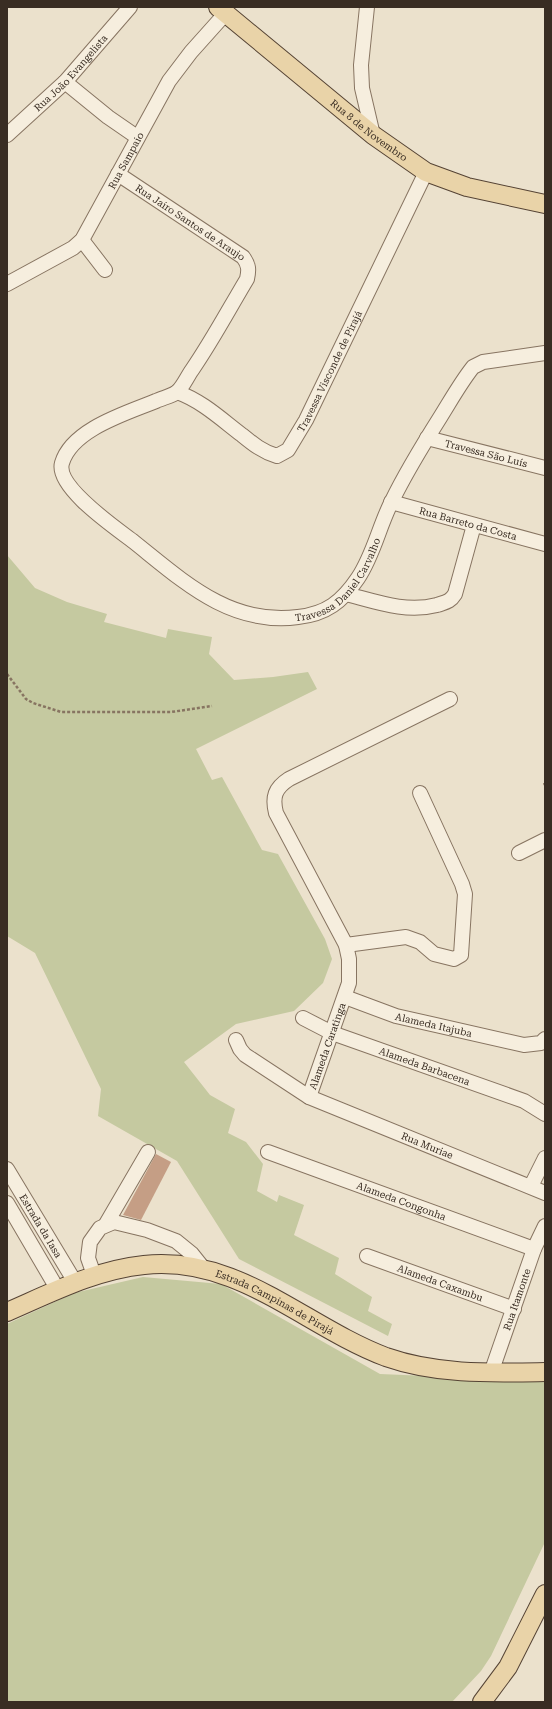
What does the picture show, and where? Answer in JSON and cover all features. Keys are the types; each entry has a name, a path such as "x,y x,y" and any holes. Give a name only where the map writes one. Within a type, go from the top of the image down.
{"main road":[{"name":"Rua 8 de Novembro","path":"222,11 372,135 426,172 467,186 545,204"},
{"name":"Estrada Campinas de Pirajá","path":"7,1312 94,1275 121,1268 145,1265 170,1265 204,1269 248,1284 349,1341 387,1357 430,1368 459,1372 545,1372"},
{"path":"482,1702 508,1667 545,1594"}],"street":[{"name":"Rua João Evangelista","path":"7,134 65,82 130,7"},
{"path":"367,7 361,65 362,88 372,135"},
{"name":"Rua Sampaio","path":"7,284 73,248 82,240 169,81 222,11"},
{"path":"65,82 108,117 137,137"},
{"name":"Travessa Visconde de Pirajá","path":"177,392 192,398 203,405 258,448 269,454 277,456 288,450 306,420 426,172"},
{"name":"Rua Jairo Santos de Araujo","path":"118,174 243,257 249,268 247,279 200,358 177,392"},
{"path":"82,240 104,270"},
{"name":"Travessa Daniel Carvalho","path":"177,392 100,425 76,442 65,456 61,469 64,479 90,507 175,576 210,599 236,611 258,618 284,619 316,615 326,611 346,594 359,577 376,544 391,502 427,438 469,372 476,364 545,353"},
{"name":"Travessa São Luís","path":"427,438 545,468"},
{"name":"Rua Barreto da Costa","path":"391,502 545,544"},
{"path":"346,594 393,607 424,608 449,602 455,594 474,525"},
{"name":"Alameda Caratinga","path":"236,1040 240,1048 249,1058 309,1097 349,983 349,958 346,945 276,814 274,804 277,788 289,779 450,699"},
{"path":"346,945 406,937 420,942 434,954 454,959 461,956 465,894 462,884 420,794"},
{"path":"519,853 545,840"},
{"name":"Alameda Itajuba","path":"345,997 396,1016 524,1045 541,1043 545,1039"},
{"name":"Alameda Barbacena","path":"303,1018 332,1033 524,1101 545,1114"},
{"name":"Rua Muriae","path":"309,1097 531,1186 545,1193"},
{"path":"94,1275 88,1258 88,1250 94,1234 106,1224 148,1152"},
{"name":"Alameda Congonha","path":"268,1152 534,1249"},
{"path":"531,1186 545,1158"},
{"name":"Estrada da Iasa","path":"7,1169 75,1282"},
{"name":"Estrada da Iasa","path":"7,1203 58,1290"},
{"path":"106,1224 114,1222 131,1225 166,1236 186,1248 204,1269"},
{"name":"Rua Itamonte","path":"491,1373 534,1249 545,1226"},
{"name":"Alameda Caxambu","path":"367,1256 514,1309"}],"path":[{"path":"7,674 26,698 33,703 61,712 96,714 171,712 212,706"}],"green space":[{"path":"7,555 35,588 67,602 107,614 104,622 166,638 168,629 212,637 209,654 234,680 273,677 308,672 317,689 196,749 212,780 222,777 262,850 278,854 325,939 332,959 323,983 294,1011 236,1024 184,1062 210,1095 235,1109 228,1133 246,1142 263,1164 257,1191 277,1202 279,1195 304,1205 294,1235 339,1258 335,1274 372,1297 368,1311 392,1324 388,1336 239,1259 177,1161 98,1116 101,1089 35,953 7,936"},
{"path":"143,1277 221,1284 380,1374 545,1381 545,1542 491,1656 481,1671 452,1702 7,1702 7,1324 74,1293"}],"building":[{"path":"156,1154 171,1162 141,1220 123,1215"}]}
